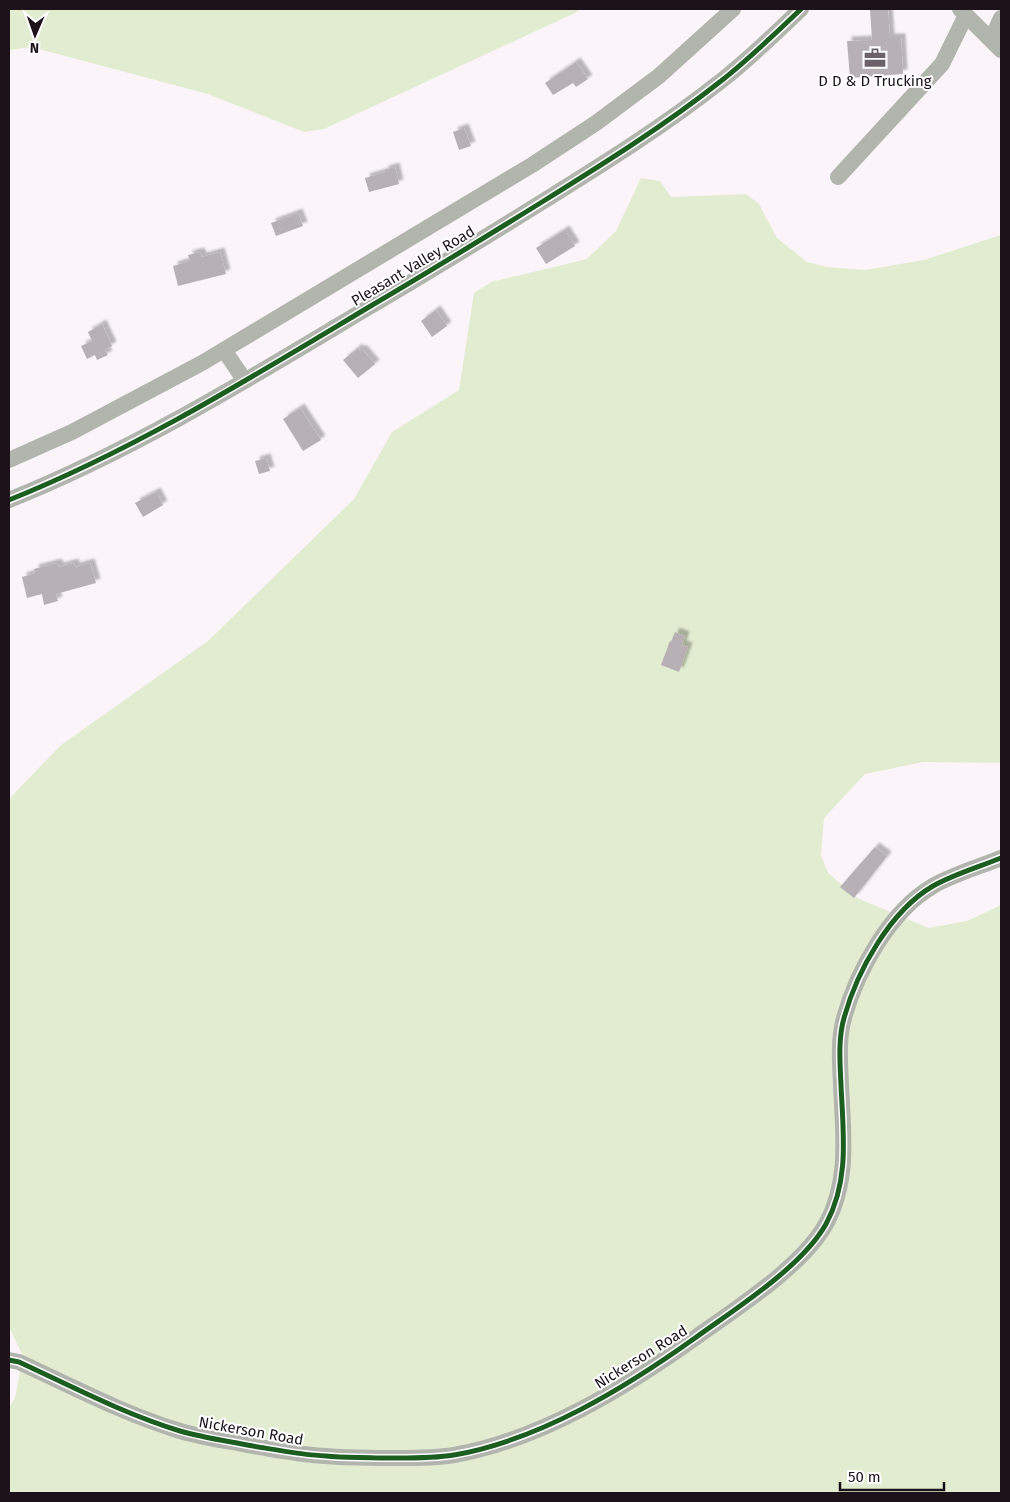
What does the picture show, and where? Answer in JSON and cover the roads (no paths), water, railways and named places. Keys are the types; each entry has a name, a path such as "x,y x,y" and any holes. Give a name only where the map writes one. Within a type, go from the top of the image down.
{"street":[{"name":"Pleasant Valley Road","path":"9,460 72,432 224,350 532,166 596,123 659,76 733,9"},
{"name":"Pleasant Valley Road","path":"9,500 110,455 174,422 432,270 617,155 677,114 723,80 801,9"},
{"path":"838,177 942,64 963,12 996,45"},
{"path":"996,45 1001,18"},
{"path":"224,350 245,381"},
{"name":"Nickerson Road","path":"9,1360 19,1362 142,1417 180,1431 262,1448 324,1456 416,1458 453,1455 504,1442 566,1416 633,1379 668,1357 760,1290 796,1261 826,1225 840,1187 844,1147 840,1063 842,1028 849,1004 866,964 877,943 891,925 906,907 922,894 951,878 1001,858"}],"place":[{"name":"D D & D Trucking","path":"875,58"}]}
